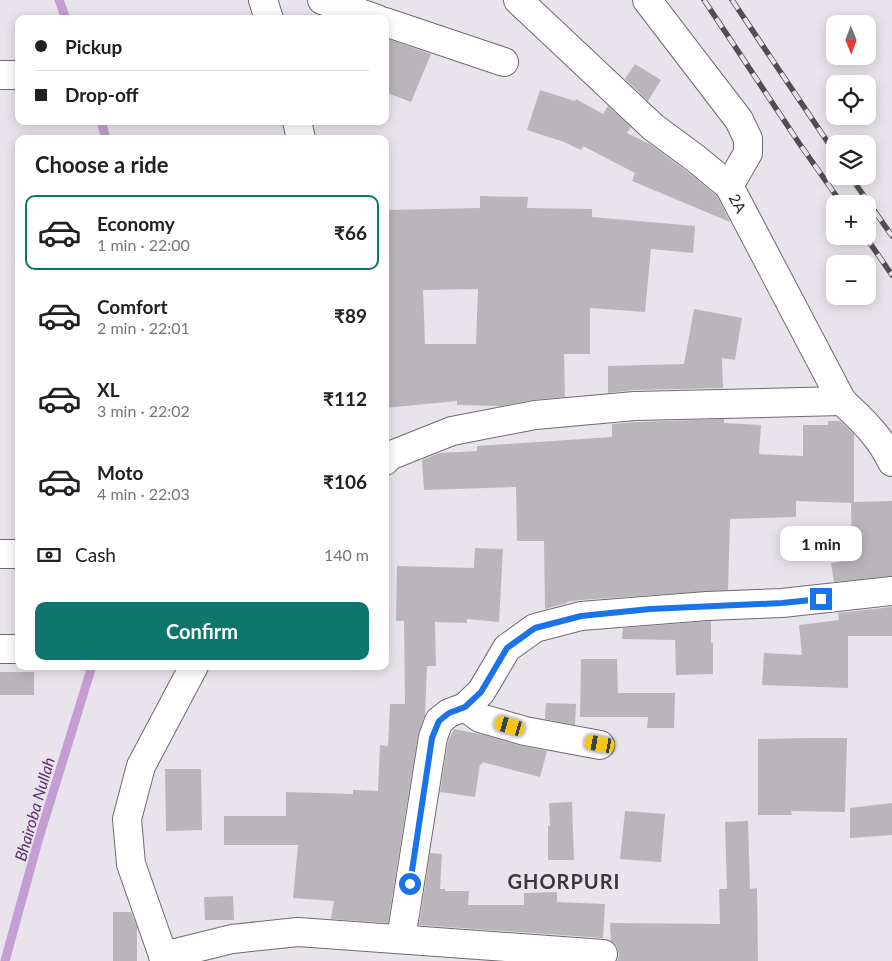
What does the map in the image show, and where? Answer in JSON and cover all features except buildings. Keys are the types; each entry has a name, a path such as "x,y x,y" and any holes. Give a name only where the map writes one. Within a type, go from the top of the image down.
{"street":[{"path":"263,0 268,15"},
{"path":"322,0 365,15"},
{"name":"2A","path":"518,0 653,127 729,186 842,400 868,425 885,447 892,462"},
{"path":"648,0 738,120 748,139 748,153 729,186"},
{"path":"389,23 504,62"},
{"path":"0,74 15,74"},
{"path":"389,452 452,431 535,415 635,406 842,400"},
{"path":"0,554 15,554"},
{"path":"401,939 432,738 439,721 449,713 465,707 481,692 507,648 535,628 581,616 679,607 782,603 892,591"},
{"path":"0,649 15,649"},
{"path":"192,670 141,766 127,819 131,864 164,959 232,939 298,932 603,954"},
{"path":"465,707 480,718 524,731 600,744"}],"waterway":[{"name":"Bhairoba Nullah","path":"59,0 65,15"},
{"name":"Bhairoba Nullah","path":"102,125 105,135"},
{"name":"Bhairoba Nullah","path":"5,961 38,841 91,670"}],"railway":[{"path":"704,0 836,195"},
{"path":"732,0 826,140"},
{"path":"856,185 892,236"},
{"path":"871,245 892,275"}],"district":[{"name":"GHORPURI","path":"564,881"}],"route":[{"path":"410,884 432,738 439,721 449,713 465,707 481,692 507,648 535,628 581,616 650,609 782,603 821,599"}]}
